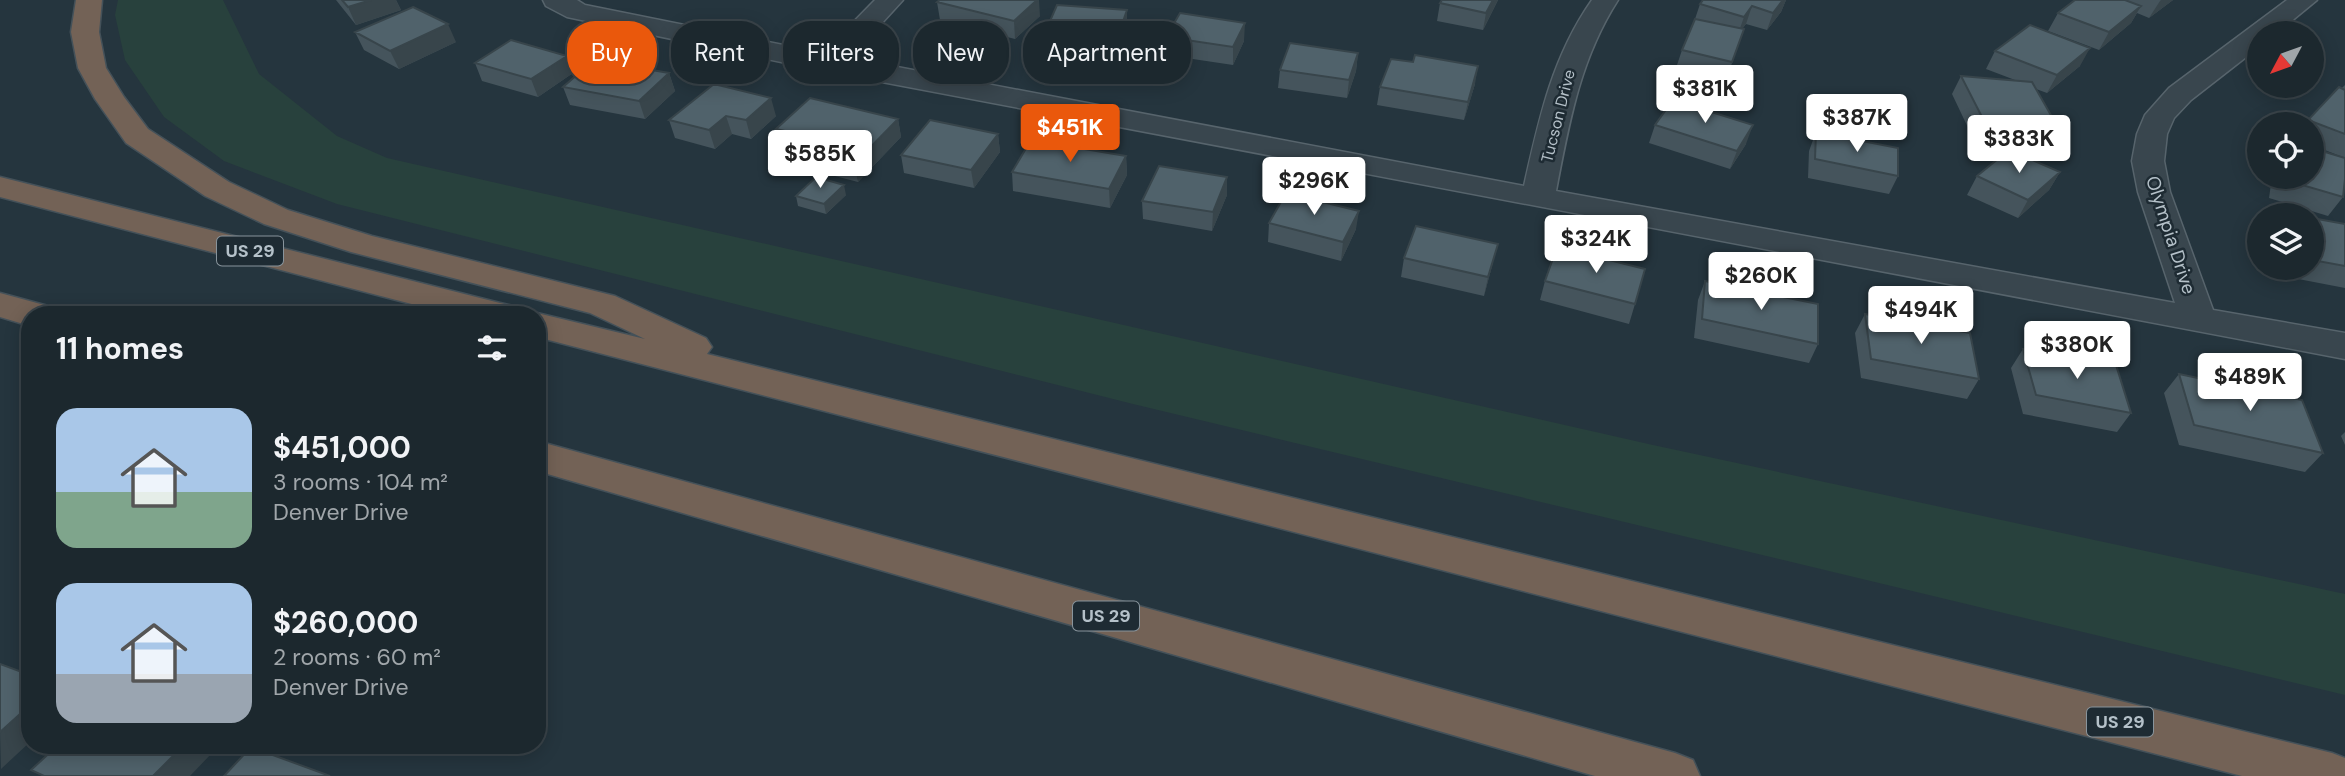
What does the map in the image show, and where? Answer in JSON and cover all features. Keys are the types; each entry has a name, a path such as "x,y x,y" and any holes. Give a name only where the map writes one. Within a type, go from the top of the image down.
{"highway":[{"path":"89,0 85,32 92,68 110,99 137,136 217,189 276,217 362,244 602,304 774,385"},
{"name":"US 29","path":"0,187 465,306"},
{"path":"0,305 21,311"},
{"name":"US 29","path":"546,327 2332,776"},
{"name":"US 29","path":"546,459 1675,776"}],"street":[{"path":"555,0 577,11 783,54"},
{"path":"870,21 890,0"},
{"name":"Tucson Drive","path":"1538,198 1563,78 1590,20 1605,0"},
{"name":"Olympia Drive","path":"2276,21 2304,0"},
{"name":"Olympia Drive","path":"2198,317 2154,192 2148,161 2152,134 2160,115 2180,94 2247,43"},
{"path":"899,76 1538,198 2345,346"}],"green space":[{"path":"118,0 223,0 259,74 337,136 387,158 1653,445 2345,594 2345,695 1133,404 337,204 224,161 164,117 125,60 115,15"}],"building":[{"path":"342,0 371,0 348,7"},
{"path":"1037,0 1014,21 937,2"},
{"path":"1442,0 1493,0 1486,13 1440,3"},
{"path":"1703,0 1783,0 1773,13 1752,6 1744,17 1700,4"},
{"path":"2075,0 2125,0 2141,6 2109,32 2058,13"},
{"path":"1057,5 1127,10 1123,21 1050,21"},
{"path":"413,7 448,24 390,51 355,32"},
{"path":"1180,13 1245,23 1233,47 1191,41 1191,21 1175,21"},
{"path":"1695,19 1744,29 1732,62 1682,50"},
{"path":"2030,25 2090,48 2057,75 1995,51"},
{"path":"511,40 567,56 531,79 475,63"},
{"path":"1290,43 1358,53 1349,80 1280,70"},
{"path":"1415,55 1478,66 1468,102 1380,87 1391,59 1413,62"},
{"path":"657,71 669,73 639,101 563,87 567,84 657,84"},
{"path":"1961,76 2032,82 2056,124 1982,117"},
{"path":"714,84 771,98 746,120 726,116 709,130 669,120"},
{"path":"2339,87 2345,90 2345,134 2324,126 2324,112 2316,112"},
{"path":"810,98 898,119 854,164 804,151 816,138 776,129"},
{"path":"1673,100 1753,125 1737,151 1655,125"},
{"path":"930,120 998,134 971,170 901,155"},
{"path":"1816,132 1898,148 1898,176 1815,159"},
{"path":"1031,140 1126,156 1109,189 1012,172"},
{"path":"2009,150 2060,172 2028,200 1977,176"},
{"path":"2324,152 2345,158 2343,197 2316,189 2324,189"},
{"path":"1159,166 1227,177 1213,212 1142,201"},
{"path":"816,177 844,185 824,204 796,196"},
{"path":"1286,193 1359,211 1343,242 1269,223"},
{"path":"2324,220 2345,224 2345,266 2324,262"},
{"path":"1416,226 1498,244 1488,277 1404,258"},
{"path":"1557,247 1645,269 1635,304 1545,281"},
{"path":"1705,281 1818,304 1818,344 1702,319"},
{"path":"1865,314 1970,333 1979,379 1871,359"},
{"path":"2023,349 2116,365 2131,413 2036,395"},
{"path":"2179,374 2302,400 2323,453 2194,425"},
{"path":"0,664 21,672 21,713 0,732"},
{"path":"48,754 175,754 153,776 44,776 31,770"},
{"path":"244,754 270,754 330,776 224,776"}]}
